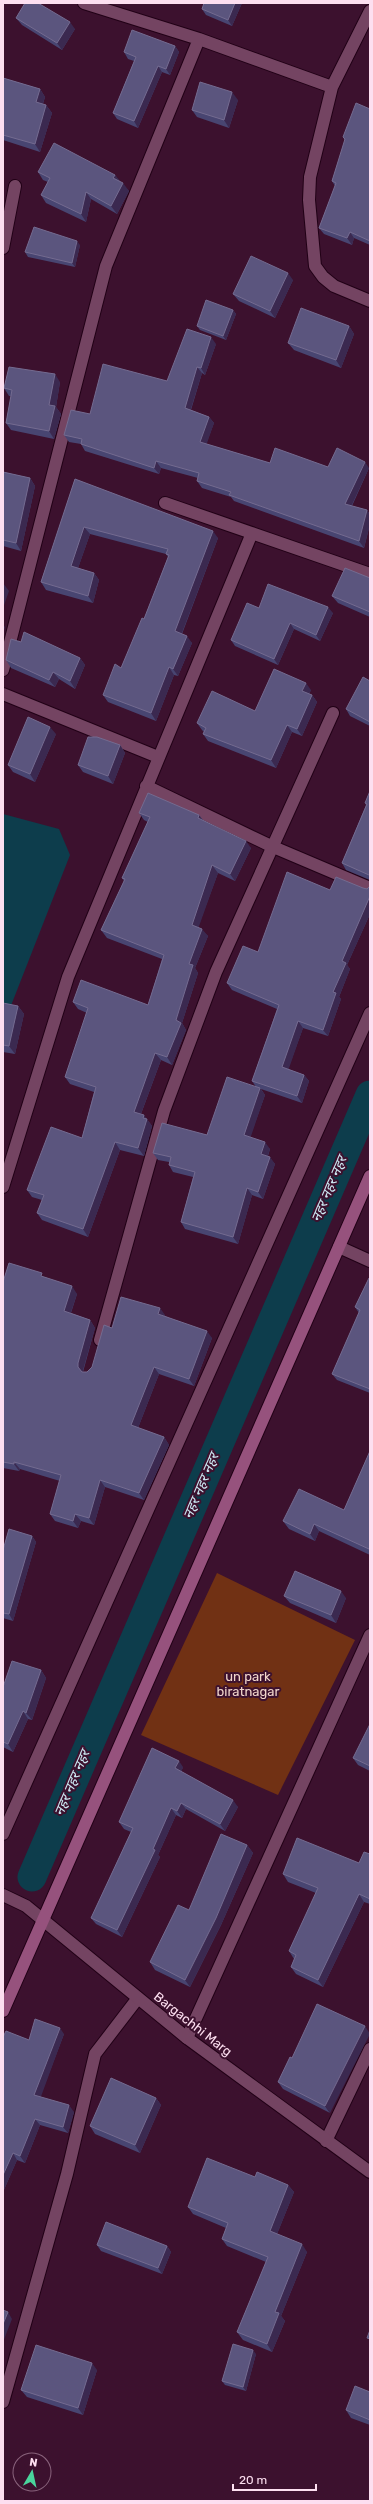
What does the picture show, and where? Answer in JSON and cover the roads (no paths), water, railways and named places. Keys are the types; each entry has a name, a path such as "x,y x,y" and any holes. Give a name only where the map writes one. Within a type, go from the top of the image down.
{"main road":[{"path":"3,2012 370,1176"}],"street":[{"path":"84,3 199,39 332,87"},
{"path":"370,11 332,87 310,177 310,200 315,266 323,277 334,286 370,302"},
{"path":"3,670 106,266 199,39"},
{"path":"3,248 15,186"},
{"path":"165,503 370,574"},
{"path":"3,1187 68,977 158,757 252,534"},
{"path":"3,694 158,757"},
{"path":"97,1351 164,1111 216,972 333,712"},
{"path":"146,786 272,846 370,888"},
{"path":"3,1834 370,1013"},
{"path":"339,1247 370,1261"},
{"path":"187,2038 370,1635"},
{"name":"Bargachhi Marg","path":"3,1895 26,1906 43,1922 187,2038 370,2172"},
{"path":"3,2402 67,2174 95,2054 138,1998"},
{"path":"326,2141 370,2049"}],"water":[{"path":"3,814 59,829 70,855 3,1026"}],"waterway":[{"name":"नहर नहर नहर","path":"32,1877 370,1095"}],"park label":[{"name":"un park biratnagar","path":"248,1684"}]}
